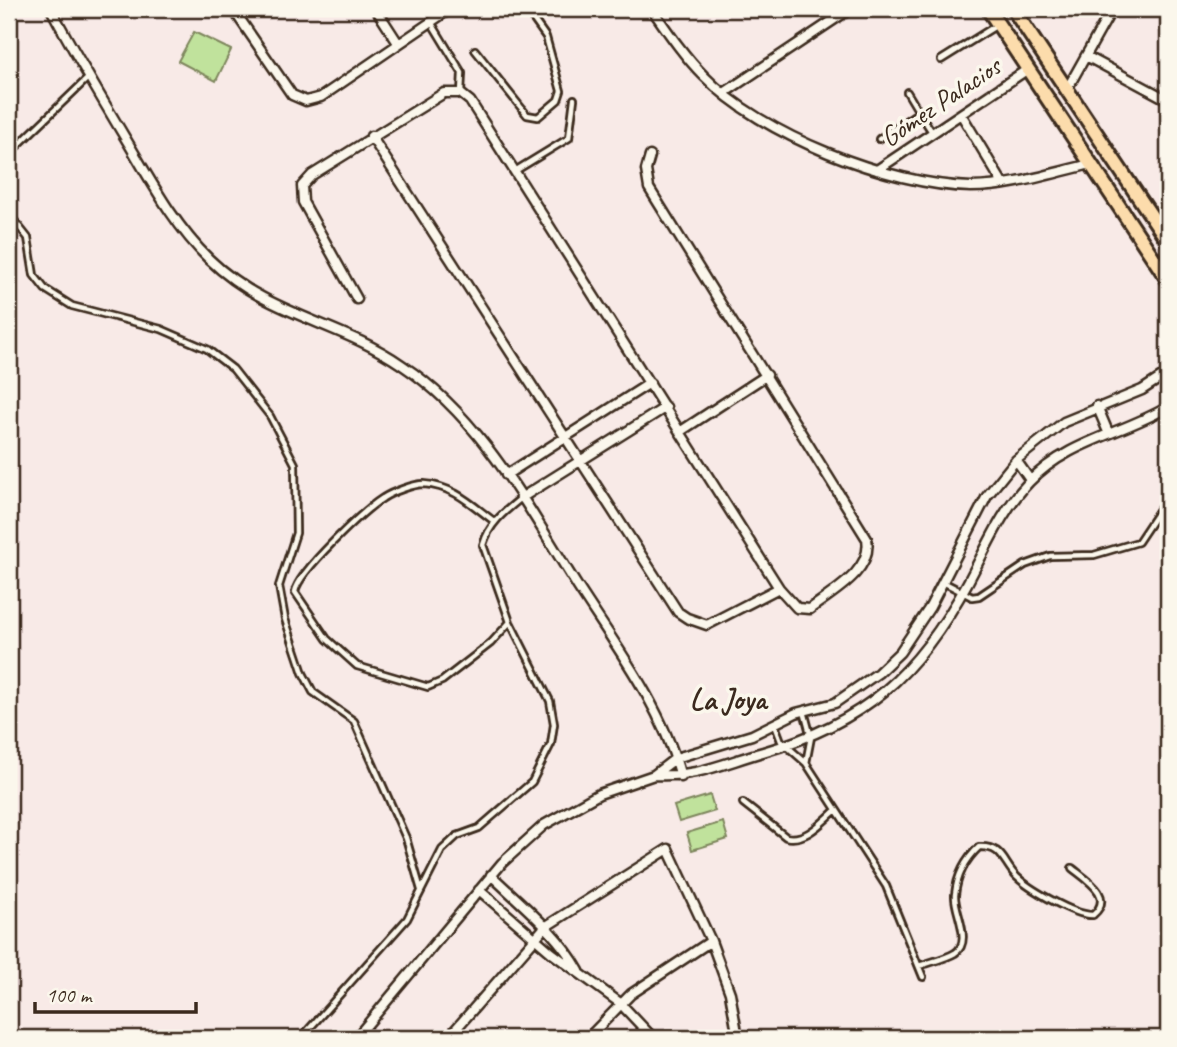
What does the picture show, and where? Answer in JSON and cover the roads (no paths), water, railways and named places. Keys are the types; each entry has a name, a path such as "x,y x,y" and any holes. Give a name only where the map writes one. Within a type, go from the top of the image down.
{"main road":[{"path":"988,9 1168,280"},
{"path":"1013,9 1168,241"}],"street":[{"path":"51,9 159,196 184,232 208,258 241,286 267,302 379,350 403,365 456,410 506,475 644,692 676,758 681,777"},
{"path":"233,9 292,95 306,101 321,97 450,9"},
{"path":"376,9 398,43"},
{"path":"652,9 705,78 724,93 796,139 877,170 940,184 1003,184 1091,164"},
{"path":"724,93 850,9"},
{"path":"1066,91 1112,9"},
{"path":"1086,56 1168,100"},
{"name":"Gómez Palacios","path":"877,170 1028,69"},
{"path":"357,299 301,193 305,180 371,136 444,93 460,93 470,101 779,588 797,608 810,608 857,571 869,546 857,518 649,188 646,170 650,156"},
{"path":"961,114 1003,184"},
{"path":"371,136 678,612 707,625 779,588"},
{"path":"356,1038 491,875 522,842 571,807 654,775 676,758 752,736 785,717 835,703 885,666 900,652 943,582 987,496 1016,460 1064,422 1097,406 1142,390 1168,373"},
{"path":"681,431 767,375"},
{"path":"506,475 567,439 650,383"},
{"path":"1097,406 1108,432"},
{"path":"521,498 666,407"},
{"path":"654,775 681,777 786,747 811,737 869,705 890,688 931,641 962,593 995,530 1030,480 1062,455 1168,407"},
{"path":"1016,460 1030,480"},
{"path":"448,1038 545,927 668,849 711,941 730,993 738,1038"},
{"path":"491,875 545,927 579,971"},
{"path":"479,890 534,938 620,1003 653,1038"},
{"path":"511,919 523,906"},
{"path":"588,1038 620,1003 711,941"}],"lane":[{"path":"475,50 527,115 538,117 558,100 561,91 546,37 526,9"},
{"path":"431,22 462,73 460,93"},
{"path":"941,60 998,24"},
{"path":"9,154 89,78"},
{"path":"907,92 933,133"},
{"path":"515,171 569,138 574,99"},
{"path":"879,139 919,112"},
{"path":"9,215 28,238 34,275 45,289 72,306 161,329 206,349 233,369 270,416 295,464 296,475 296,533 279,586 285,619 303,673 313,692 354,721 406,838 421,890"},
{"path":"495,522 450,488 421,484 384,497 324,551 296,583 295,592 327,639 356,666 428,687 442,681 491,643 510,622"},
{"path":"943,582 962,593 979,596 1025,565 1050,556 1094,555 1138,542 1168,497"},
{"path":"302,1038 407,919 442,850 457,836 479,828 532,782 551,744 554,724 550,701 510,622 483,545 495,522 521,498"},
{"path":"804,712 811,737 806,763"},
{"path":"775,724 778,736 786,747 806,763 886,886 923,977"},
{"path":"743,803 786,837 793,839 806,835 836,810"},
{"path":"919,966 955,953 960,947 963,934 955,898 968,858 979,847 990,846 999,851 1023,882 1074,911 1093,915 1101,905 1102,897 1096,887 1072,868"}],"district":[{"name":"La Joya","path":"728,699"}]}
